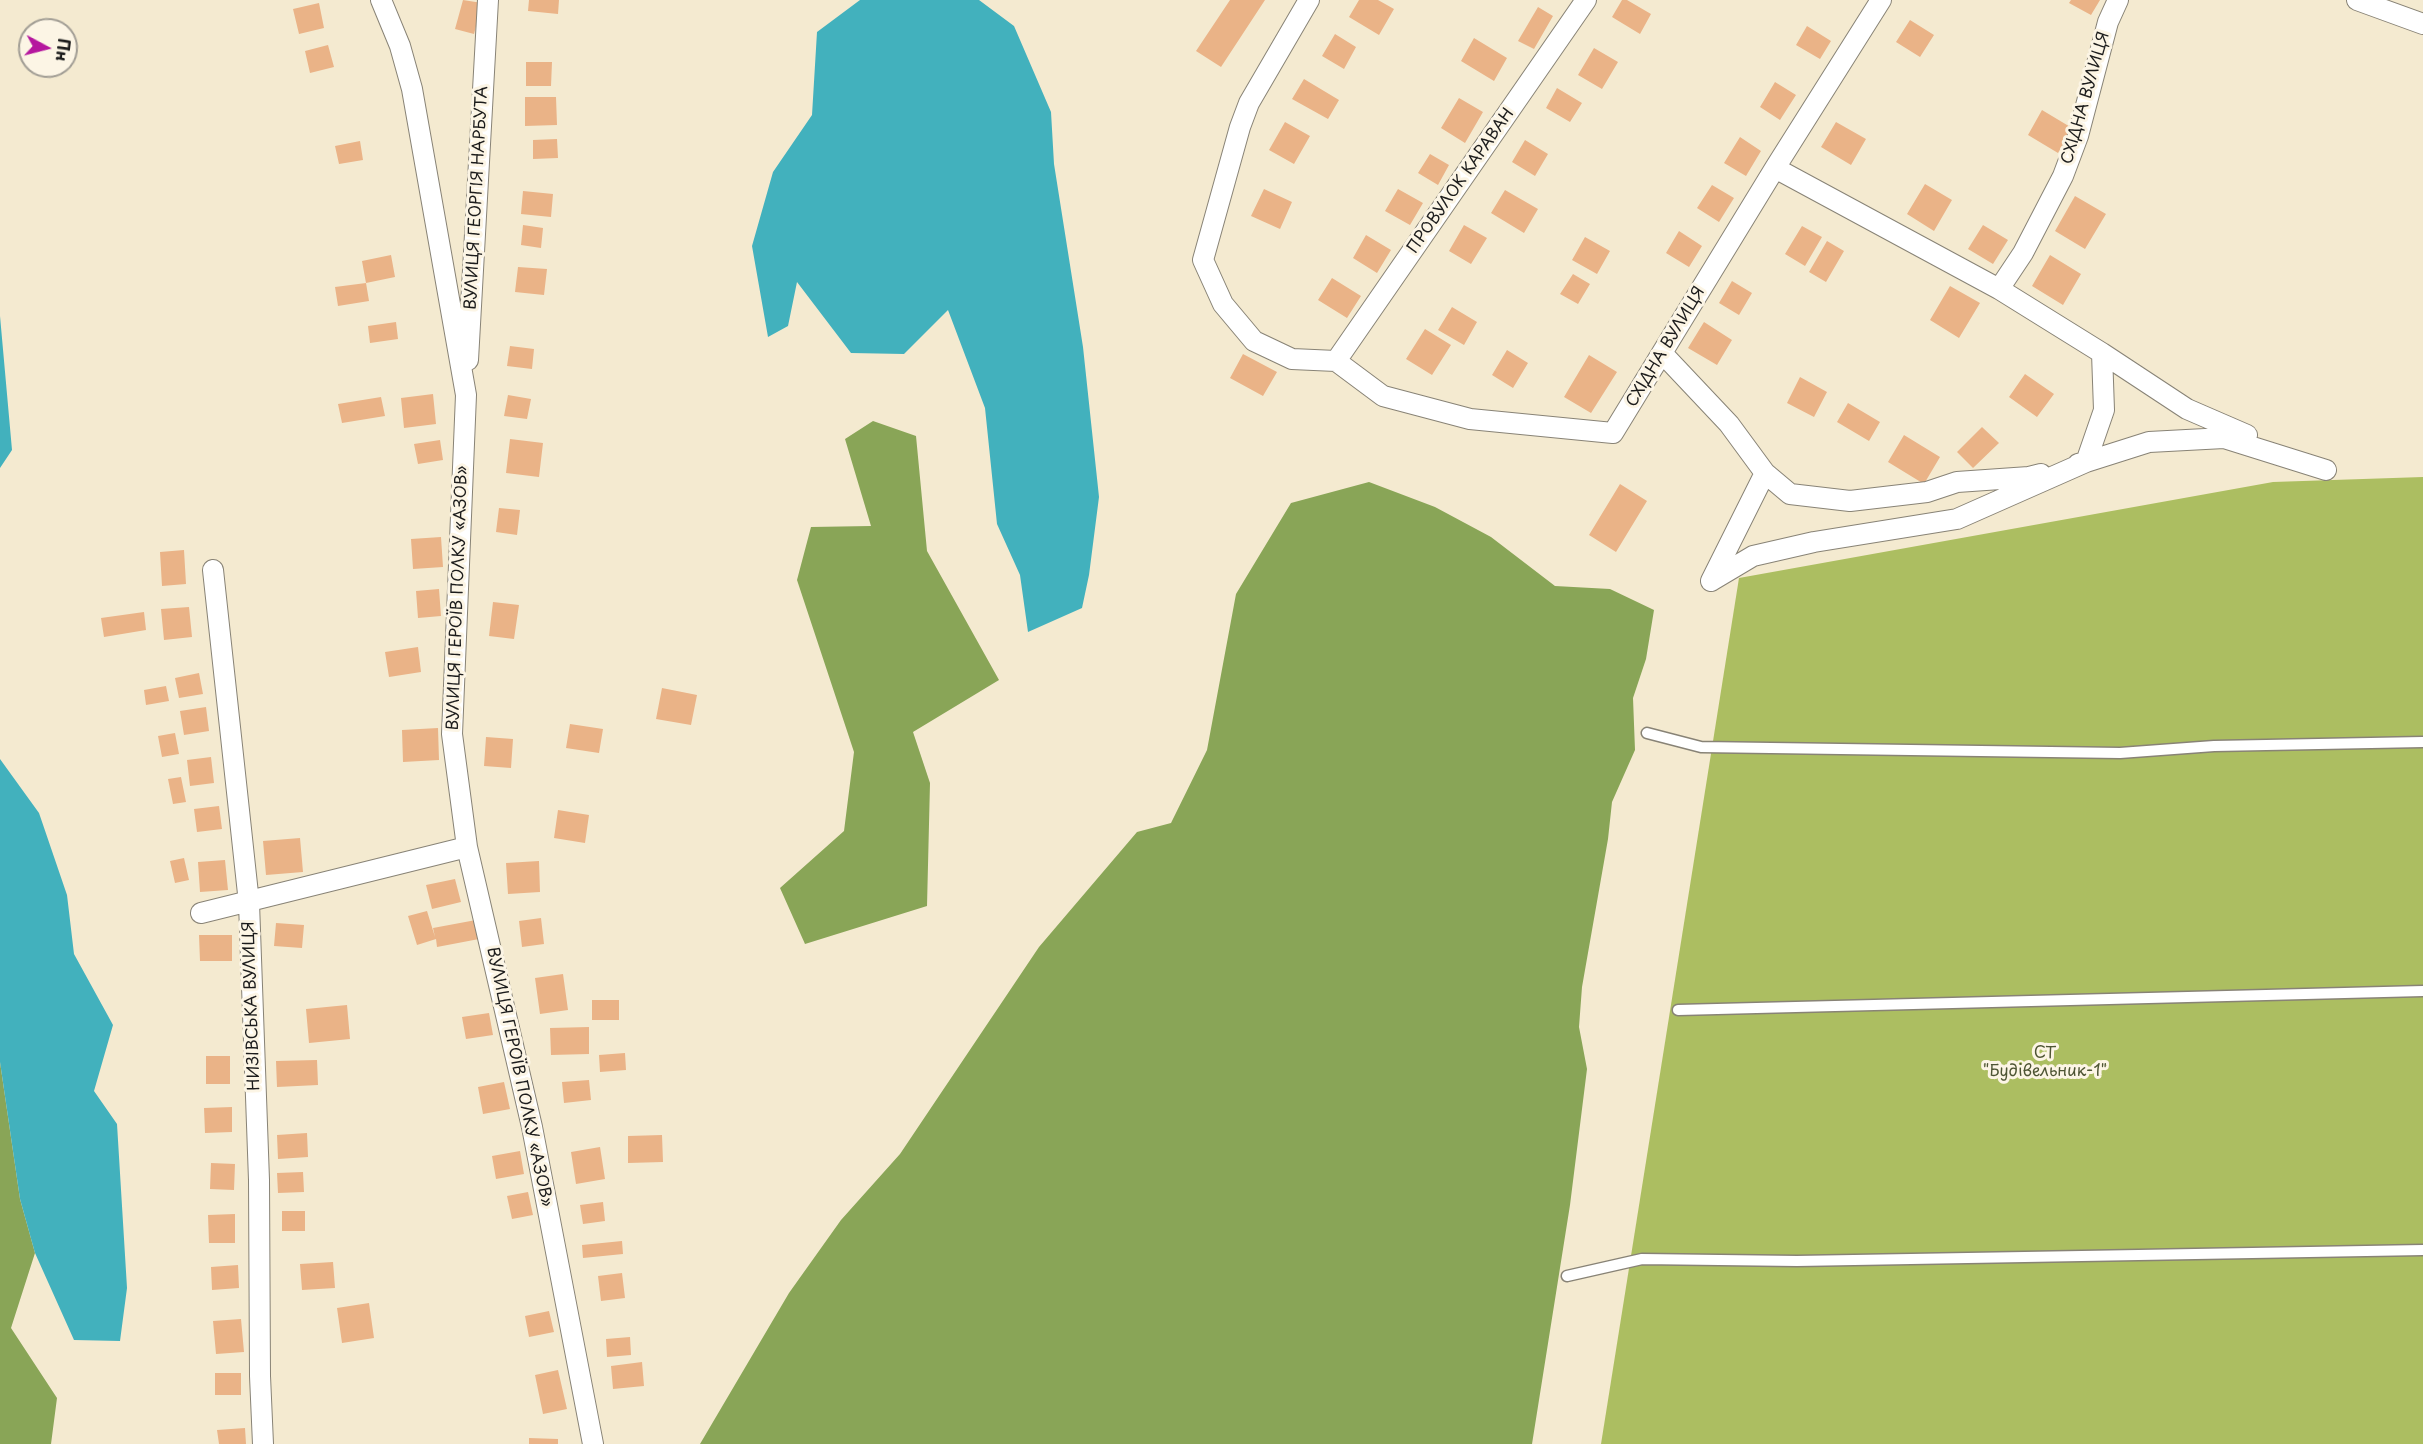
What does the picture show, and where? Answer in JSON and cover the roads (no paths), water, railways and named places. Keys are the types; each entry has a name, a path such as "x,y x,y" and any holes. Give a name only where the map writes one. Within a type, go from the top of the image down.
{"street":[{"name":"ВУЛИЦЯ ГЕРОЇВ ПОЛКУ «АЗОВ»","path":"381,0 400,45 412,89 466,395 452,734 467,847 532,1127 593,1444"},
{"name":"ВУЛИЦЯ ГЕОРГІЯ НАРБУТА","path":"466,395 488,0"},
{"path":"1309,0 1249,103 1240,127 1203,261 1222,304 1254,341 1292,359 1336,361"},
{"name":"ПРОВУЛОК КАРАВАН","path":"1336,361 1586,0"},
{"name":"СХІДНА ВУЛИЦЯ","path":"1336,361 1383,396 1470,419 1613,434 1775,168 1881,0"},
{"name":"СХІДНА ВУЛИЦЯ","path":"1999,289 2023,253 2063,176 2078,136 2108,22 2118,0"},
{"path":"2357,0 2423,24"},
{"path":"1662,353 1729,424 1764,473 1790,494 1850,501 1927,492 1957,482 2029,477 2149,442 2224,438 2326,470 2187,409 1999,289 1775,168"},
{"path":"1764,473 1711,581 1753,556 1814,542 1957,519 2086,462 2104,410 2102,353"},
{"name":"НИЗІВСЬКА ВУЛИЦЯ","path":"213,570 249,903 259,1180 260,1377 263,1444"},
{"path":"201,913 249,903 467,847"}],"lane":[{"path":"1647,733 1701,747 2120,753 2214,746 2423,742"},
{"path":"1678,1010 2423,991"},
{"path":"1567,1276 1642,1259 1797,1261 2423,1250"}],"water":[{"path":"860,0 979,0 1014,26 1051,112 1054,164 1083,347 1099,497 1089,575 1082,608 1028,632 1020,575 997,524 985,408 948,310 904,354 851,353 797,282 788,326 768,337 752,246 773,172 812,115 817,32"},
{"path":"0,316 12,450 0,468"},
{"path":"0,759 39,813 67,895 74,954 113,1025 94,1091 117,1124 127,1288 120,1341 74,1340 35,1253 20,1199 0,1062"}],"park label":[{"name":"СТ \"Будівельник-1\"","path":"2045,1063"}]}
